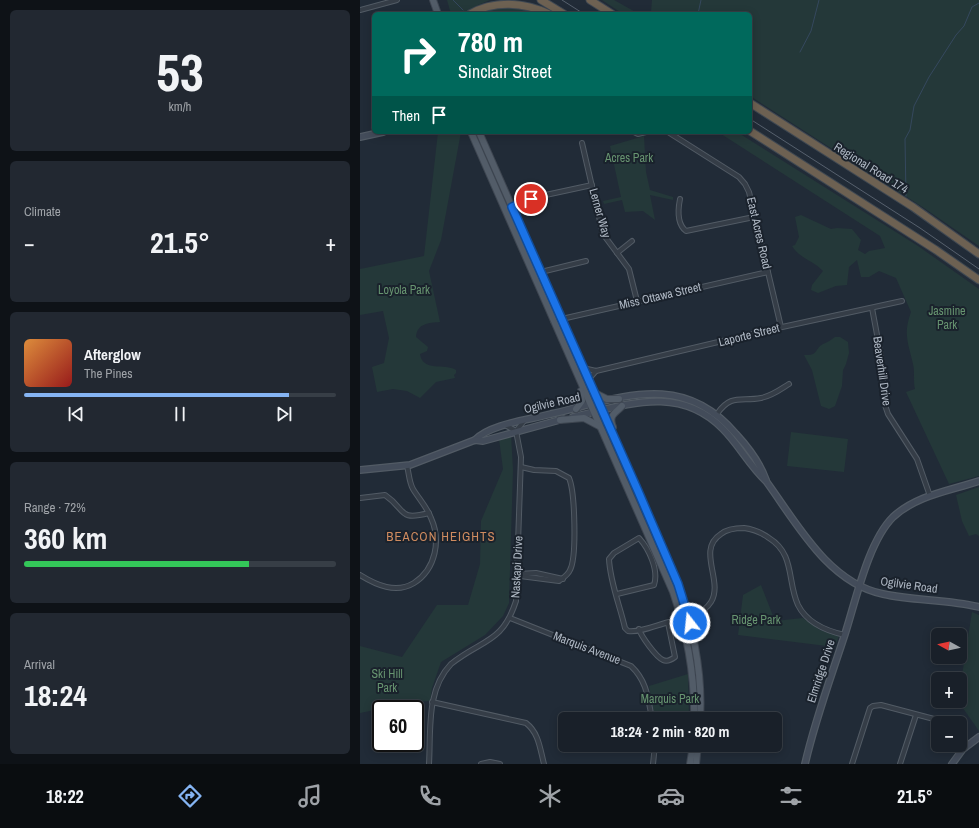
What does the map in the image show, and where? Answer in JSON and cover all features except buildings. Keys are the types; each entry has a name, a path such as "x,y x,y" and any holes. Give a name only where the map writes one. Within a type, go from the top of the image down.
{"highway":[{"path":"541,0 561,12"},
{"path":"591,0 609,12"},
{"path":"473,12 483,6 501,2 519,3 544,12"},
{"name":"Regional Road 174","path":"752,104 913,207 979,254"},
{"path":"752,132 936,250 979,280"}],"main road":[{"path":"433,0 437,12"},
{"path":"472,134 673,592 682,619 693,677 694,712"},
{"path":"480,134 678,584 689,617 699,669 700,712"},
{"path":"575,370 576,378 583,398 576,409"},
{"path":"593,392 607,399 619,399"},
{"path":"620,452 610,418 613,413 622,406"},
{"path":"560,420 584,418 591,420 600,427"},
{"path":"631,494 638,491"},
{"path":"690,764 692,752"},
{"path":"696,764 697,752"}],"street":[{"path":"360,10 398,0"},
{"path":"360,137 374,134"},
{"name":"East Acres Road","path":"671,134 739,177 745,184 749,192 781,327"},
{"name":"Lerner Way","path":"582,143 603,234 629,269 637,301"},
{"path":"505,210 540,196 592,185"},
{"path":"680,199 678,210 681,223 686,231 754,217"},
{"path":"617,253 632,241"},
{"path":"541,272 586,261"},
{"name":"Miss Ottawa Street","path":"553,320 768,272"},
{"name":"Laporte Street","path":"596,371 781,327 902,301"},
{"name":"Beaverhill Drive","path":"872,308 881,356 887,409 917,459 930,496"},
{"path":"583,367 596,371 588,380"},
{"path":"717,414 728,402 736,399 761,398 789,384"},
{"name":"Ogilvie Road","path":"360,470 407,466 474,440 480,434 505,425 599,403 650,393 675,395 698,402 717,414 742,442 763,470 766,481"},
{"name":"Ogilvie Road","path":"474,440 483,441 560,420 648,401 682,403 702,412 724,430 757,472 766,481 824,560 839,574 860,586 890,596 979,607"},
{"path":"505,425 516,431 524,421"},
{"name":"Naskapi Drive","path":"429,764 432,702 436,686 445,671 458,658 496,635 510,618 516,600 521,467 520,447 516,431"},
{"path":"360,575 380,584 394,588 403,588 416,581 429,567 436,547 436,534 429,514 413,489 407,466"},
{"path":"516,574 536,573 563,579 570,570 575,550 571,484 569,478 562,473 521,467"},
{"name":"Elmridge Drive","path":"804,764 873,548 885,528 907,507 930,496 979,482"},
{"path":"360,498 385,495 406,516 415,517 429,514"},
{"path":"617,594 654,585 656,580 650,555 639,538 614,553 609,559 617,594 625,628 631,631 668,623 703,611 711,602 714,595 715,581 710,559 713,542 726,530 743,528 767,536 781,547 789,564 798,604 806,617 822,628 845,635"},
{"name":"Marquis Avenue","path":"510,618 631,666 638,672 646,686 651,712"},
{"path":"639,629 645,641 662,660 669,661 675,658 668,623"},
{"path":"432,702 526,723 534,729 544,764"},
{"path":"852,764 870,708 872,706 881,705 931,718"},
{"path":"900,764 916,715"},
{"path":"967,744 979,737"},
{"path":"653,764 654,752"},
{"path":"952,764 959,752"},
{"path":"481,764 490,762 500,764"}],"green space":[{"path":"447,0 490,0 476,6 468,12 450,12"},
{"path":"602,0 614,0 635,12 620,12"},
{"path":"652,0 979,0 979,246 924,208 752,97 752,12 651,12"},
{"path":"510,4 536,12 481,12"},
{"name":"Loyola Park","path":"438,134 461,134 441,240 429,271 440,322 428,323 421,326 416,337 428,347 427,351 420,354 422,360 429,365 456,370 454,375 455,378 436,382 420,398 407,391 393,389 377,392 372,367 384,363 389,338 383,311 360,315 360,269 424,256"},
{"name":"Jasmine Park","path":"721,134 740,134 918,246 979,289 979,476 949,484 906,392 915,389 914,367 907,338 907,326 911,312 896,278 879,271 869,277 861,277 857,260 849,267 847,285 836,286 818,293 811,290 812,285 823,271 799,254 792,246 795,245 799,237 795,217 801,215 831,229 852,229 861,240 858,250 865,254 869,251 885,248 880,236"},
{"name":"Acres Park","path":"644,136 646,172 650,190 673,197 673,200 650,195 655,220 643,211 625,212 622,200 604,204 603,201 621,197 610,146"},
{"path":"835,337 840,337 848,342 849,353 843,370 842,386 835,406 829,409 821,406 812,370 804,355 814,353 820,346"},
{"path":"791,432 848,439 844,472 787,466"},
{"name":"Ski Hill Park","path":"511,434 513,470 509,603 503,616 485,635 441,662 432,688 430,701 372,700 372,711 360,713 360,646 402,657 437,605 468,605 480,564 481,521 503,469 499,439"},
{"path":"979,487 979,536 976,534 969,536 962,521 956,495"},
{"name":"Ridge Park","path":"761,585 775,621 803,618 820,630 839,636 835,647 738,635 743,595"},
{"path":"972,612 979,615 979,731 963,708 967,708 967,672 963,672 964,664 967,664 967,644"},
{"name":"Marquis Park","path":"688,674 689,712 654,712 649,686"}],"waterway":[{"path":"453,0 463,10"},
{"path":"698,12 701,0"},
{"path":"800,52 811,31 819,0"},
{"path":"906,196 905,139 910,130 914,106 929,77 956,35 964,26 972,7 979,3"}],"tram line":[{"path":"562,0 581,12"},
{"path":"752,120 920,228 979,269"}],"district":[{"name":"BEACON HEIGHTS","path":"441,536"}],"route":[{"path":"531,199 512,207 678,584 690,623"}]}
